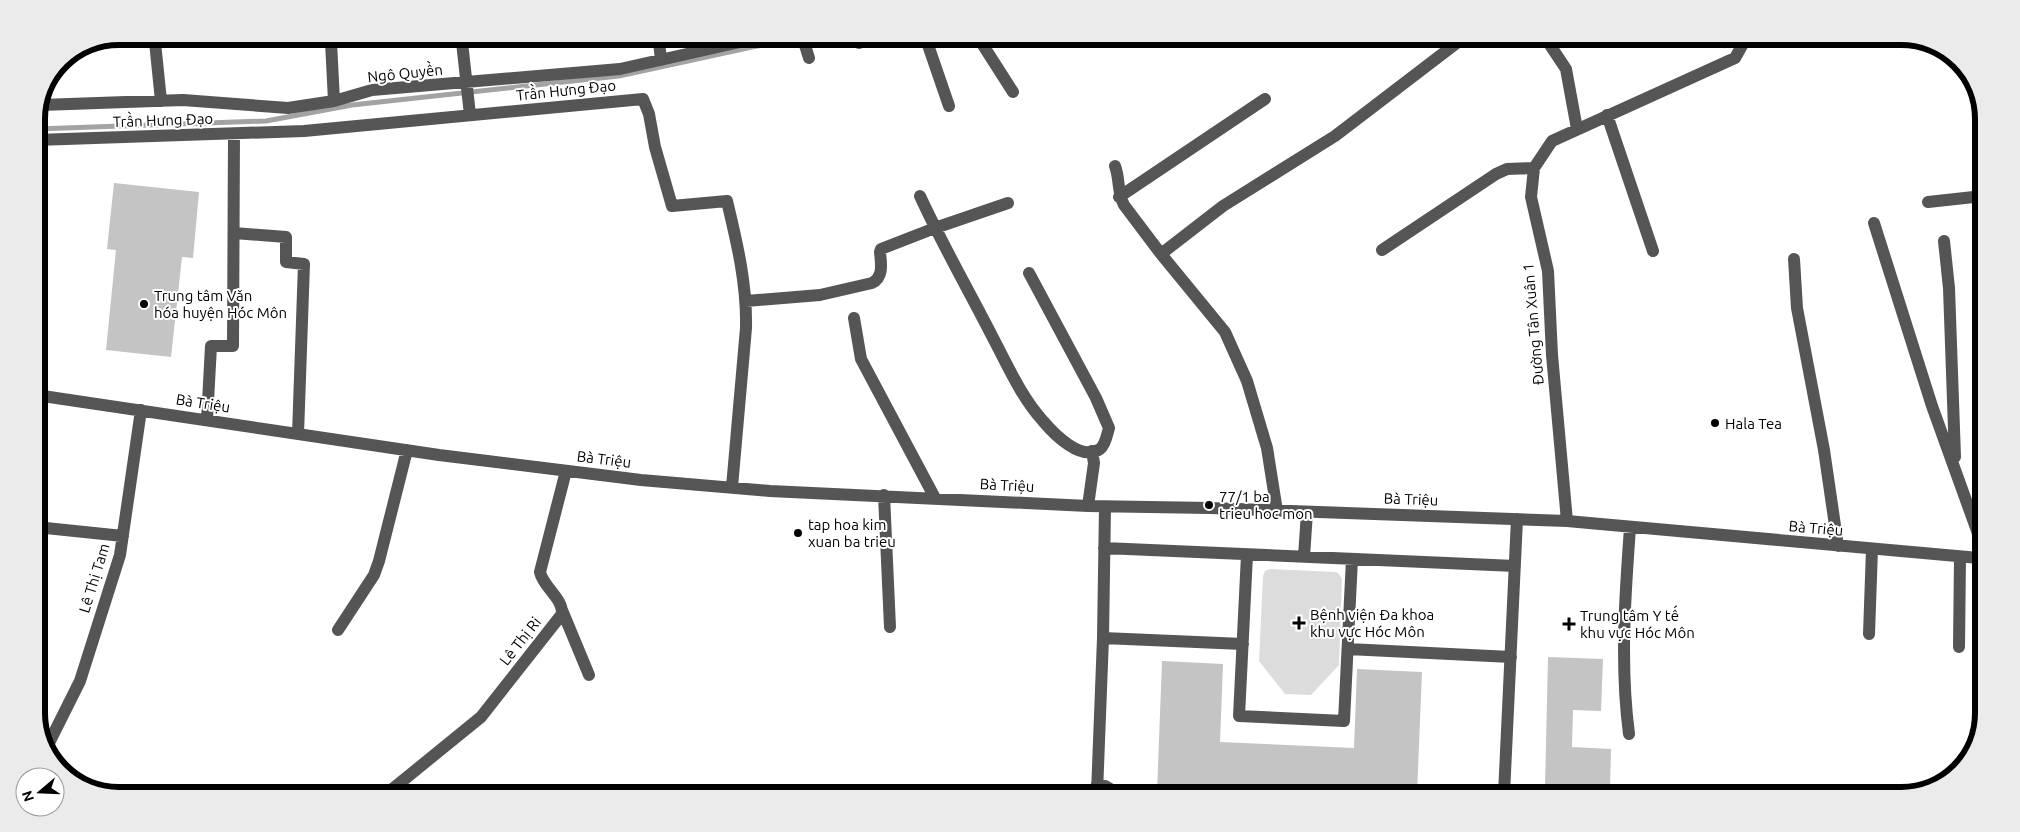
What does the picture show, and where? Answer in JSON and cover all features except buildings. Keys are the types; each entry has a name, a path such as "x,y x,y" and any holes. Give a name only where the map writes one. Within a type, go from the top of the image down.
{"street":[{"path":"155,45 161,101"},
{"path":"331,45 334,100"},
{"path":"462,45 470,116"},
{"path":"659,45 661,60"},
{"name":"Ngô Quyền","path":"46,105 183,100 288,108 334,100 372,90 620,69 727,45"},
{"path":"928,45 949,106"},
{"path":"982,45 1013,92"},
{"path":"1161,254 1223,206 1335,136 1454,45"},
{"path":"1550,45 1566,69 1577,129"},
{"name":"Đường Tân Xuân 1","path":"1566,520 1552,355 1548,270 1531,197 1534,168 1552,141 1735,58 1742,45"},
{"name":"Trần Hưng Đạo","path":"45,140 304,132 643,99 649,114 655,147 672,206 727,200 741,261 746,301 740,414 732,487"},
{"path":"1120,196 1265,100"},
{"path":"1607,116 1653,251"},
{"path":"207,420 211,346 233,346 234,134"},
{"path":"1114,166 1118,175 1120,196 1124,205 1161,254 1226,332 1247,381 1267,448 1278,511"},
{"path":"1382,250 1496,174 1507,169 1534,168"},
{"path":"920,196 935,228 1025,396 1041,420 1062,441 1075,450 1092,451 1101,448 1109,428 1096,398 1029,273"},
{"path":"1928,202 1975,197"},
{"path":"746,301 820,295 872,283 879,278 881,272 881,249 1008,203"},
{"path":"1874,223 1932,406 1975,525"},
{"path":"234,233 286,237 286,262 304,264 298,434"},
{"path":"1944,240 1949,298 1955,470"},
{"path":"1794,259 1797,308 1824,450 1838,546"},
{"path":"854,318 861,359 935,498"},
{"name":"Bà Triệu","path":"45,397 407,450 641,480 732,487 1105,507 1566,520 1630,528 1975,558"},
{"name":"Lê Thị Tam","path":"50,740 80,681 120,555 141,410"},
{"path":"338,630 374,575 407,450"},
{"path":"1088,506 1094,463 1092,451"},
{"path":"566,470 540,572 562,610 588,675"},
{"path":"884,495 890,627"},
{"path":"1097,787 1103,638 1105,507"},
{"path":"1304,557 1307,512"},
{"path":"1504,787 1517,519"},
{"path":"45,528 122,536"},
{"path":"1629,734 1625,683 1625,599 1630,528"},
{"path":"1104,548 1515,566"},
{"path":"1868,634 1872,550"},
{"path":"1247,555 1239,716 1344,722 1352,559"},
{"path":"1959,647 1960,557"},
{"name":"Lê Thị Ri","path":"395,787 481,717 562,614 562,610"},
{"path":"1103,638 1242,644"},
{"path":"1348,649 1510,656"}],"shaded area":[{"path":"1270,569 1335,572 1342,579 1339,665 1311,695 1285,694 1259,661 1263,576 1265,571"}],"waterway":[{"path":"45,129 266,121 352,105 619,76 764,45"}],"place":[{"name":"Trung tâm Văn hóa huyện Hóc Môn","path":"144,304"},
{"name":"Hala Tea","path":"1715,423"},
{"name":"77/1 ba trieu hoc mon","path":"1209,505"},
{"name":"tap hoa kim xuan ba trieu","path":"798,533"},
{"name":"Bệnh viện Đa khoa khu vực Hóc Môn","path":"1299,623"},
{"name":"Trung tâm Y tế khu vực Hóc Môn","path":"1569,624"}]}
